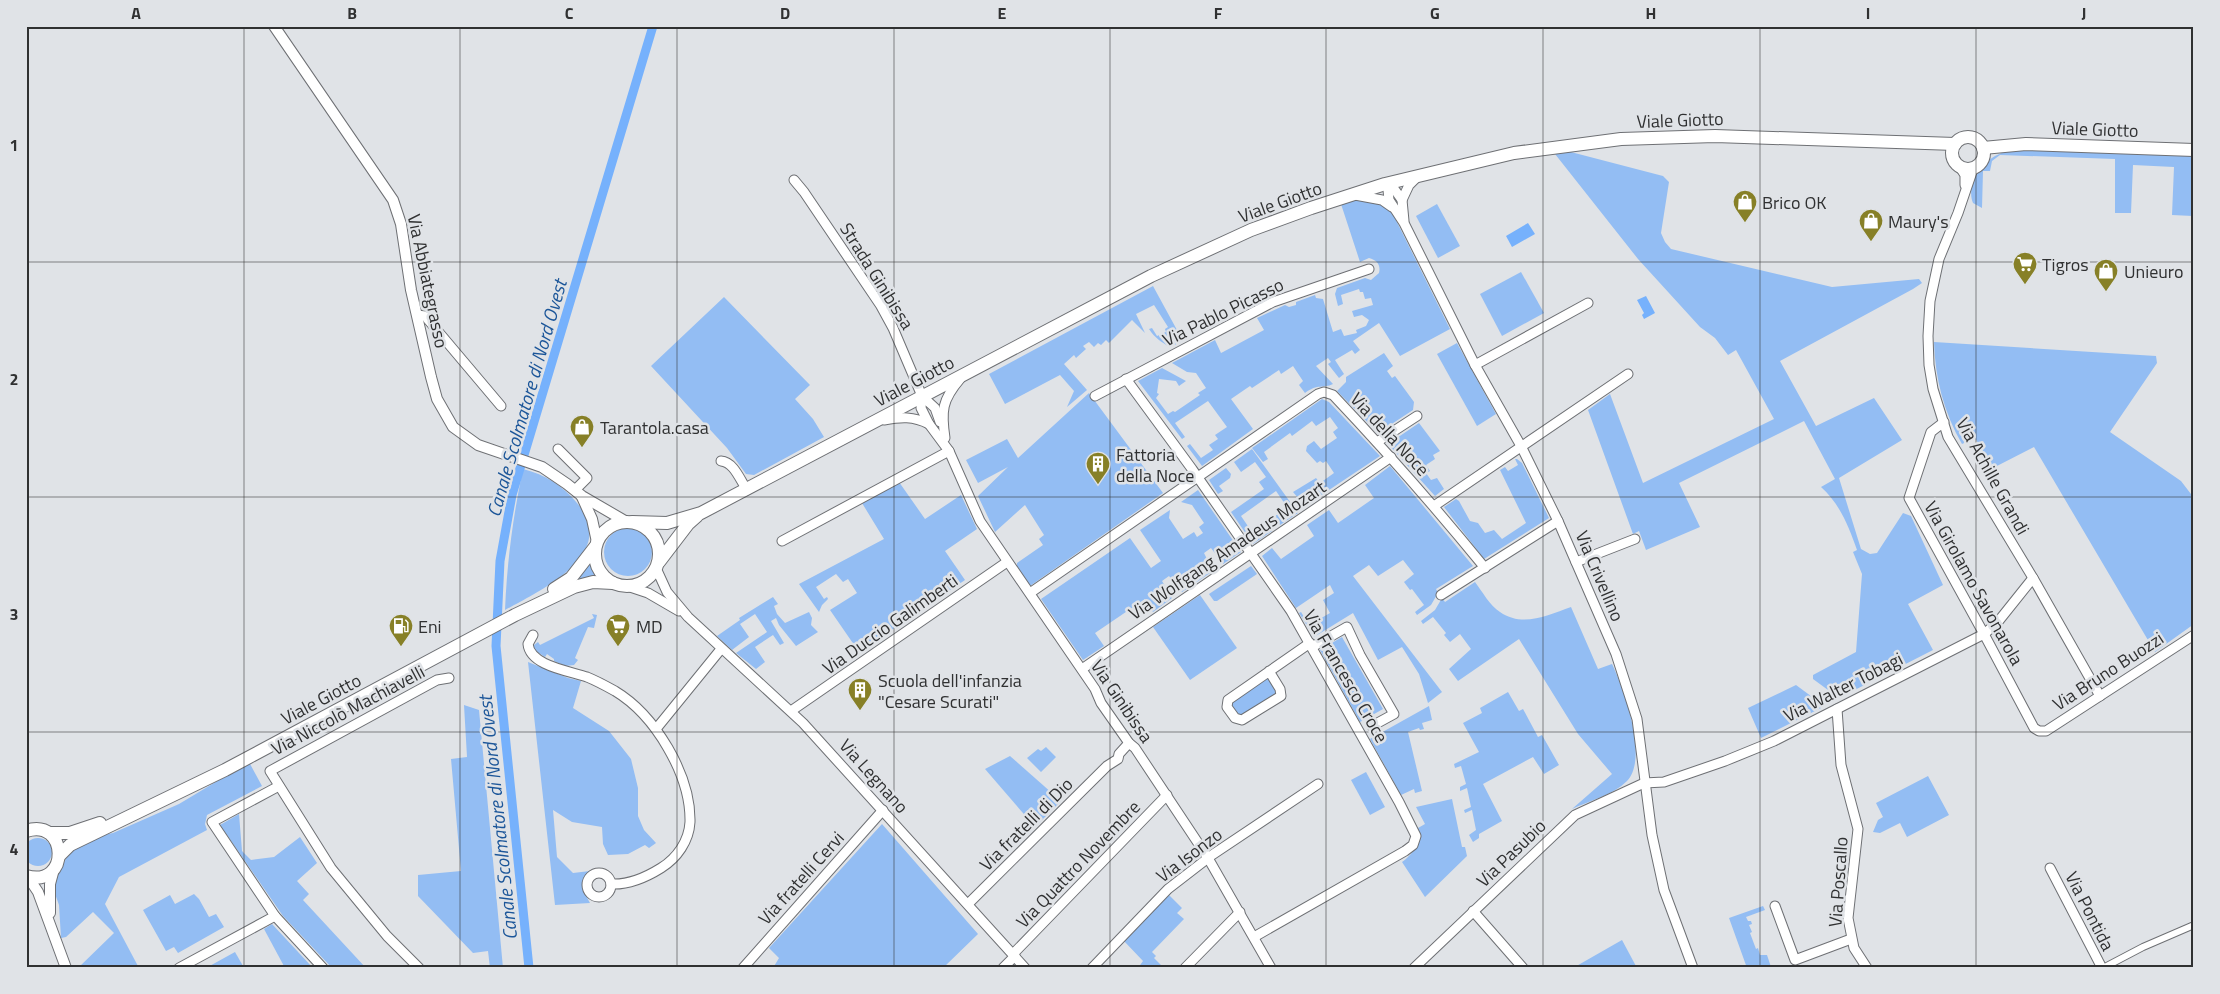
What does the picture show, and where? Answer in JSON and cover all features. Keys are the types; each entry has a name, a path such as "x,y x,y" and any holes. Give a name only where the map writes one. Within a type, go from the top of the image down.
{"main road":[{"name":"Viale Giotto","path":"515,615 571,578 609,527 628,522 667,523 701,513 1160,272 1251,230 1390,183 1514,153 1621,139 1715,136 1955,144 1961,138 1970,137 1978,141 1983,148 2026,144 2194,150"},
{"name":"Viale Giotto","path":"2150,148 2194,141"},
{"path":"1930,143 1967,164"},
{"path":"1955,144 1952,152 1967,164"},
{"name":"Viale Giotto","path":"1967,164 2008,146"},
{"path":"1967,164 1983,148"},
{"name":"Viale Giotto","path":"60,856 70,845 225,770 477,634 574,587 593,582 613,582 627,586 641,582 648,578 688,524 701,513"},
{"path":"628,522 641,524 654,536 659,552 657,565"},
{"path":"596,544 595,559 599,570 613,582"},
{"name":"Viale Giotto","path":"26,831 37,829 50,834 70,833 142,810"},
{"path":"27,876 41,877 54,869 60,856 57,842 50,834"}],"street":[{"name":"Via Abbiategrasso","path":"274,26 393,200 401,224 417,315 435,392 443,412 453,427 478,445 542,467 578,493 628,522"},
{"name":"Via Achille Grandi","path":"1967,164 1965,188 1958,213 1939,259 1930,301 1929,366 1937,404 1948,437 2033,578 2100,696"},
{"path":"1390,183 1402,200 1409,185 1419,175"},
{"name":"Strada Ginibissa","path":"794,180 881,306 893,328 922,396"},
{"name":"Via Crivellino","path":"1390,183 1388,190 1389,200 1404,223 1475,365 1521,446 1558,521 1616,654 1637,720 1652,835 1664,890 1693,968"},
{"path":"1353,195 1382,200 1395,208"},
{"name":"Via Crivellino","path":"1402,200 1404,223"},
{"name":"Via Pablo Picasso","path":"1095,396 1273,302 1369,269"},
{"path":"1475,365 1588,303"},
{"path":"417,315 425,316 501,406"},
{"path":"1434,506 1628,374"},
{"name":"Via Ginibissa","path":"945,438 942,416 944,402 963,375"},
{"name":"Via Francesco Croce","path":"1126,379 1198,477 1311,645 1416,836 1413,846 1405,851 1254,937"},
{"name":"Via della Noce","path":"1030,593 1318,394 1324,392 1333,395 1391,457 1485,568"},
{"name":"Via Ginibissa","path":"922,396 921,408 929,424 949,451"},
{"name":"Via Ginibissa","path":"922,396 934,408 949,451 980,521 1082,669 1095,689 1101,703 1167,795 1208,858 1271,968"},
{"path":"874,422 904,416 919,419 929,424"},
{"path":"1377,442 1417,416"},
{"name":"Via Girolamo Savonarola","path":"1944,422 1931,432 1909,498 2034,728 2039,731"},
{"path":"558,449 587,478 578,493 592,519 596,544"},
{"path":"782,541 949,451"},
{"name":"Via Wolfgang Amadeus Mozart","path":"1082,669 1391,457"},
{"path":"721,461 727,461 731,465 747,490"},
{"path":"1440,596 1558,521"},
{"path":"1576,562 1635,539"},
{"name":"Via Duccio Galimberti","path":"791,712 1007,562"},
{"name":"Via Legnano","path":"657,565 667,592 688,617 791,712 845,767 1025,968"},
{"name":"Via Walter Tobagi","path":"1644,783 1664,782 1725,761 1774,741 1984,634 1996,623 2033,578"},
{"name":"Via Legnano","path":"627,586 648,592 688,617"},
{"path":"1268,671 1280,689 1281,696 1242,720 1235,718 1227,707 1228,700 1268,671 1311,645 1347,628 1360,655 1394,714 1372,726"},
{"path":"533,635 528,644 530,653 534,657 560,669 589,678 615,691 629,701 656,730 673,758 682,780 690,818 688,836 671,861 653,873 623,885 611,884"},
{"name":"Via Bruno Buozzi","path":"2039,731 2046,731 2194,635"},
{"path":"656,730 721,649"},
{"name":"Via Niccolò Machiavelli","path":"419,968 387,936 331,868 270,771 437,680 449,678"},
{"name":"Via Poscallo","path":"1837,708 1840,765 1858,829 1848,918 1854,948 1867,968"},
{"name":"Via fratelli di Dio","path":"968,904 1107,766 1112,765 1118,759 1119,754 1130,744"},
{"name":"Via Pasubio","path":"1414,968 1574,815 1644,783"},
{"name":"Via Isonzo","path":"1092,968 1168,889 1208,858 1318,784"},
{"path":"279,786 212,822 275,916 323,968"},
{"name":"Via Quattro Novembre","path":"1003,968 1167,795"},
{"name":"Via fratelli Cervi","path":"743,968 883,810"},
{"name":"Via Pontida","path":"2050,868 2102,968"},
{"path":"51,924 49,897 54,869"},
{"path":"27,876 38,892 66,968"},
{"name":"Via Poscallo","path":"1775,906 1795,960 1851,939"},
{"path":"1473,911 1523,968"},
{"path":"1185,968 1240,912"},
{"path":"179,968 275,916"},
{"path":"2102,968 2143,947 2194,925"}],"shaded area":[{"path":"2017,149 2194,153 2193,216 2172,215 2174,167 2133,165 2131,213 2115,213 2115,159 2000,155 1992,161 1990,171 1983,171 1982,208 1973,203 1971,190 1973,183 1984,165 1995,156"},
{"path":"1567,151 1663,176 1669,182 1661,233 1671,249 1832,287 1919,279 1922,283 1780,361 1816,426 1874,398 1902,440 1839,478 1861,549 1870,554 1877,553 1903,513 1911,516 1943,585 1908,604 1933,650 1839,698 1813,679 1813,675 1856,652 1862,574 1853,552 1857,550 1847,524 1839,508 1821,487 1835,479 1804,421 1679,483 1700,527 1646,550 1639,531 1633,534 1588,410 1610,394 1643,483 1774,419 1736,350 1728,355 1715,338 1700,327 1638,259 1555,154"},
{"path":"1363,198 1382,203 1392,212 1450,329 1400,356 1379,323 1353,341 1360,350 1355,354 1352,350 1335,360 1344,374 1339,378 1328,364 1331,362 1328,358 1316,366 1333,384 1313,388 1305,393 1299,385 1303,381 1293,366 1281,374 1279,370 1252,388 1250,386 1231,399 1253,429 1202,466 1187,446 1190,444 1201,458 1213,450 1209,445 1218,439 1215,435 1227,427 1208,401 1175,423 1185,437 1182,439 1138,381 1162,368 1186,381 1179,386 1176,381 1159,379 1157,393 1159,394 1156,398 1168,414 1173,411 1175,412 1200,395 1198,393 1206,388 1196,373 1187,372 1172,363 1215,340 1221,353 1264,330 1257,318 1285,305 1289,307 1296,305 1296,302 1315,295 1316,298 1323,299 1333,332 1341,329 1344,336 1357,333 1356,330 1366,326 1369,320 1362,315 1354,317 1352,311 1373,305 1371,298 1365,299 1363,292 1360,292 1359,289 1341,295 1343,304 1338,306 1335,294 1337,288 1365,278 1371,280 1379,273 1379,265 1374,260 1369,258 1360,262 1341,204"},
{"path":"1437,204 1460,246 1438,258 1416,216"},
{"path":"1528,223 1535,234 1512,247 1506,236"},
{"path":"1521,272 1544,313 1502,336 1480,294"},
{"path":"1153,286 1183,341 1170,347 1151,332 1149,329 1152,328 1157,336 1166,332 1165,329 1168,327 1154,305 1136,314 1145,333 1132,320 1109,343 1106,340 1101,345 1098,343 1094,347 1089,342 1083,346 1086,349 1076,358 1074,355 1064,364 1087,390 1067,407 1074,391 1060,375 1005,404 989,374"},
{"path":"1646,296 1655,313 1644,319 1642,315 1644,313 1637,300"},
{"path":"724,297 810,385 795,399 813,419 824,437 754,475 746,474 727,448 651,366"},
{"path":"1934,342 2156,356 2157,363 2110,432 2181,481 2194,498 2194,624 2155,652 2034,447 1993,468 1975,438 1962,444 1945,408 1936,369"},
{"path":"1457,343 1496,414 1477,426 1437,354"},
{"path":"1384,353 1393,366 1387,371 1392,378 1395,376 1414,402 1413,410 1378,433 1337,391 1346,382 1346,377"},
{"path":"1089,393 1163,493 1030,586 1017,563 1043,545 1039,539 1044,535 1025,505 995,532 978,496 1008,467 978,483 966,460 1007,439 1018,458"},
{"path":"1322,399 1329,402 1380,456 1305,506 1293,492 1316,478 1320,483 1334,473 1326,461 1317,463 1306,451 1307,446 1314,441 1321,449 1337,438 1333,432 1338,428 1330,417 1316,426 1312,421 1292,436 1290,433 1264,452 1268,459 1263,462 1252,448"},
{"path":"1419,423 1440,451 1433,455 1435,459 1426,465 1430,471 1426,473 1431,480 1437,478 1444,489 1435,496 1388,444"},
{"path":"1252,449 1298,513 1280,525 1274,517 1287,507 1276,491 1241,516 1252,532 1265,523 1272,531 1253,544 1231,512 1264,489 1259,482 1266,477 1255,462 1241,472 1234,462"},
{"path":"1515,459 1522,463 1549,518 1484,559 1444,507 1456,499 1470,521 1478,523 1485,533 1494,530 1502,539 1526,523 1500,470 1505,467 1508,471 1518,465"},
{"path":"1390,466 1473,566 1436,589 1438,593 1431,605 1417,615 1415,612 1424,605 1404,582 1414,574 1403,560 1378,576 1369,565 1353,576 1442,692 1428,703 1419,674 1402,647 1378,660 1353,613 1314,637 1299,613 1301,612 1309,625 1330,613 1323,600 1334,593 1330,585 1296,608 1262,556 1272,548 1281,559 1314,536 1307,525 1329,510 1338,523 1374,498 1365,485"},
{"path":"1226,468 1231,474 1230,478 1219,486 1223,491 1218,494 1209,480"},
{"path":"523,469 539,474 553,482 577,503 588,521 589,538 583,554 571,568 538,592 505,610 511,539"},
{"path":"899,482 925,519 961,495 977,529 945,551 965,580 859,652 830,610 857,593 848,579 843,582 836,574 816,587 824,599 827,597 828,599 822,605 819,612 799,584 884,539 862,503"},
{"path":"1198,490 1241,552 1223,564 1211,548 1204,553 1213,571 1182,592 1169,576 1162,581 1172,598 1153,612 1145,599 1095,633 1104,646 1083,660 1041,599 1130,538 1151,568 1161,561 1140,530 1170,510 1169,518 1183,539 1194,532 1197,537 1203,533 1199,527 1204,523 1192,505 1181,502"},
{"path":"623,528 633,528 642,532 648,538 651,543 651,561 642,572 633,576 623,576 614,572 608,566 604,557 604,547 608,538 614,532"},
{"path":"593,560 602,578 576,581"},
{"path":"1251,566 1257,574 1217,601 1214,601 1209,594"},
{"path":"1475,582 1496,609 1509,617 1527,620 1571,607 1598,669 1612,664 1628,706 1635,740 1636,757 1633,770 1627,781 1621,786 1608,794 1572,809 1612,774 1578,734 1519,639 1458,681 1449,669 1471,649 1460,634 1450,642 1444,635 1446,633 1433,617 1423,624 1421,621 1435,610 1442,598 1445,602"},
{"path":"1200,595 1237,648 1190,680 1153,627"},
{"path":"773,597 778,604 774,606 777,614 785,623 809,612 812,618 811,625 818,632 796,646 779,625 776,618 771,621 784,643 780,645 773,635 755,647 765,662 756,669 736,653 767,632 755,614 740,624 749,637 732,650 717,636 740,620 739,618"},
{"path":"592,614 597,615 594,628 588,627 575,658 578,660 574,665 565,666 554,661 547,654 545,657 534,650 534,645 538,642 540,645 594,618"},
{"path":"1342,637 1383,709 1360,722 1320,650"},
{"path":"528,662 568,678 581,681 573,708 609,731 631,759 638,788 638,816 644,830 656,843 649,848 645,845 628,854 608,855 603,844 602,827 572,822 553,810 557,857 573,873 590,871 585,879 584,887 590,903 555,905"},
{"path":"1264,678 1269,678 1275,685 1277,695 1239,717 1230,709 1230,700"},
{"path":"1796,685 1819,702 1821,708 1761,738 1748,708"},
{"path":"1508,692 1519,711 1523,709 1538,737 1542,735 1559,765 1544,774 1533,757 1483,784 1502,821 1479,834 1479,838 1473,842 1469,835 1476,830 1472,810 1465,813 1464,810 1471,807 1467,788 1460,791 1460,787 1466,784 1461,766 1455,768 1454,764 1479,752 1463,723 1482,713 1480,708"},
{"path":"464,705 479,710 503,968 490,968 488,951 473,953 418,896 418,875 461,871 451,759 467,757"},
{"path":"1429,706 1432,720 1422,723 1424,729 1420,730 1419,728 1408,732 1422,791 1415,793 1414,789 1401,795 1370,739"},
{"path":"1046,747 1056,757 1041,772 1027,758 1038,749 1041,751"},
{"path":"1010,756 1061,801 1035,827 985,769"},
{"path":"249,762 262,786 207,815 205,824 207,830 119,877 105,904 139,968 78,968 114,933 93,912 66,937 61,938 59,905 54,891 56,877 67,857 78,846 94,837 113,833 179,804"},
{"path":"1366,772 1385,807 1370,815 1351,780"},
{"path":"1928,776 1949,815 1907,837 1900,823 1880,833 1873,832 1878,820 1883,817 1876,803"},
{"path":"1452,799 1462,847 1465,847 1467,856 1425,897 1402,862 1409,856 1417,844 1419,839 1418,828 1425,824 1416,807"},
{"path":"239,814 242,851 251,860 274,857 300,837 317,863 297,881 309,894 303,900 366,968 332,968 283,916 220,825"},
{"path":"882,824 978,934 943,968 773,968 779,958 769,948"},
{"path":"38,838 48,842 52,852 48,862 38,866 28,862 24,852 28,842"},
{"path":"194,894 209,917 216,914 224,927 178,953 174,947 166,951 143,910 170,895 175,904"},
{"path":"1169,895 1182,908 1177,913 1184,919 1152,952 1156,956 1154,958 1164,968 1138,968 1143,961 1124,941"},
{"path":"1763,906 1765,910 1746,917 1752,924 1749,925 1752,932 1750,933 1756,949 1758,948 1760,955 1767,955 1771,967 1747,968 1729,918"},
{"path":"272,924 313,968 285,968 264,929"},
{"path":"1622,940 1637,968 1573,968"},
{"path":"235,952 243,966 239,968 206,968"}],"waterway":[{"name":"Canale Scolmatore di Nord Ovest","path":"529,968 496,646 500,561 512,495 653,26"}],"place":[{"name":"Brico OK","path":"1745,223"},
{"name":"Maury's","path":"1871,242"},
{"name":"Tigros","path":"2025,285"},
{"name":"Unieuro","path":"2106,292"},
{"name":"Tarantola.casa","path":"582,448"},
{"name":"Fattoria della Noce","path":"1098,485"},
{"name":"Eni","path":"401,647"},
{"name":"MD","path":"618,647"},
{"name":"Scuola dell'infanzia \"Cesare Scurati\"","path":"860,711"}]}
